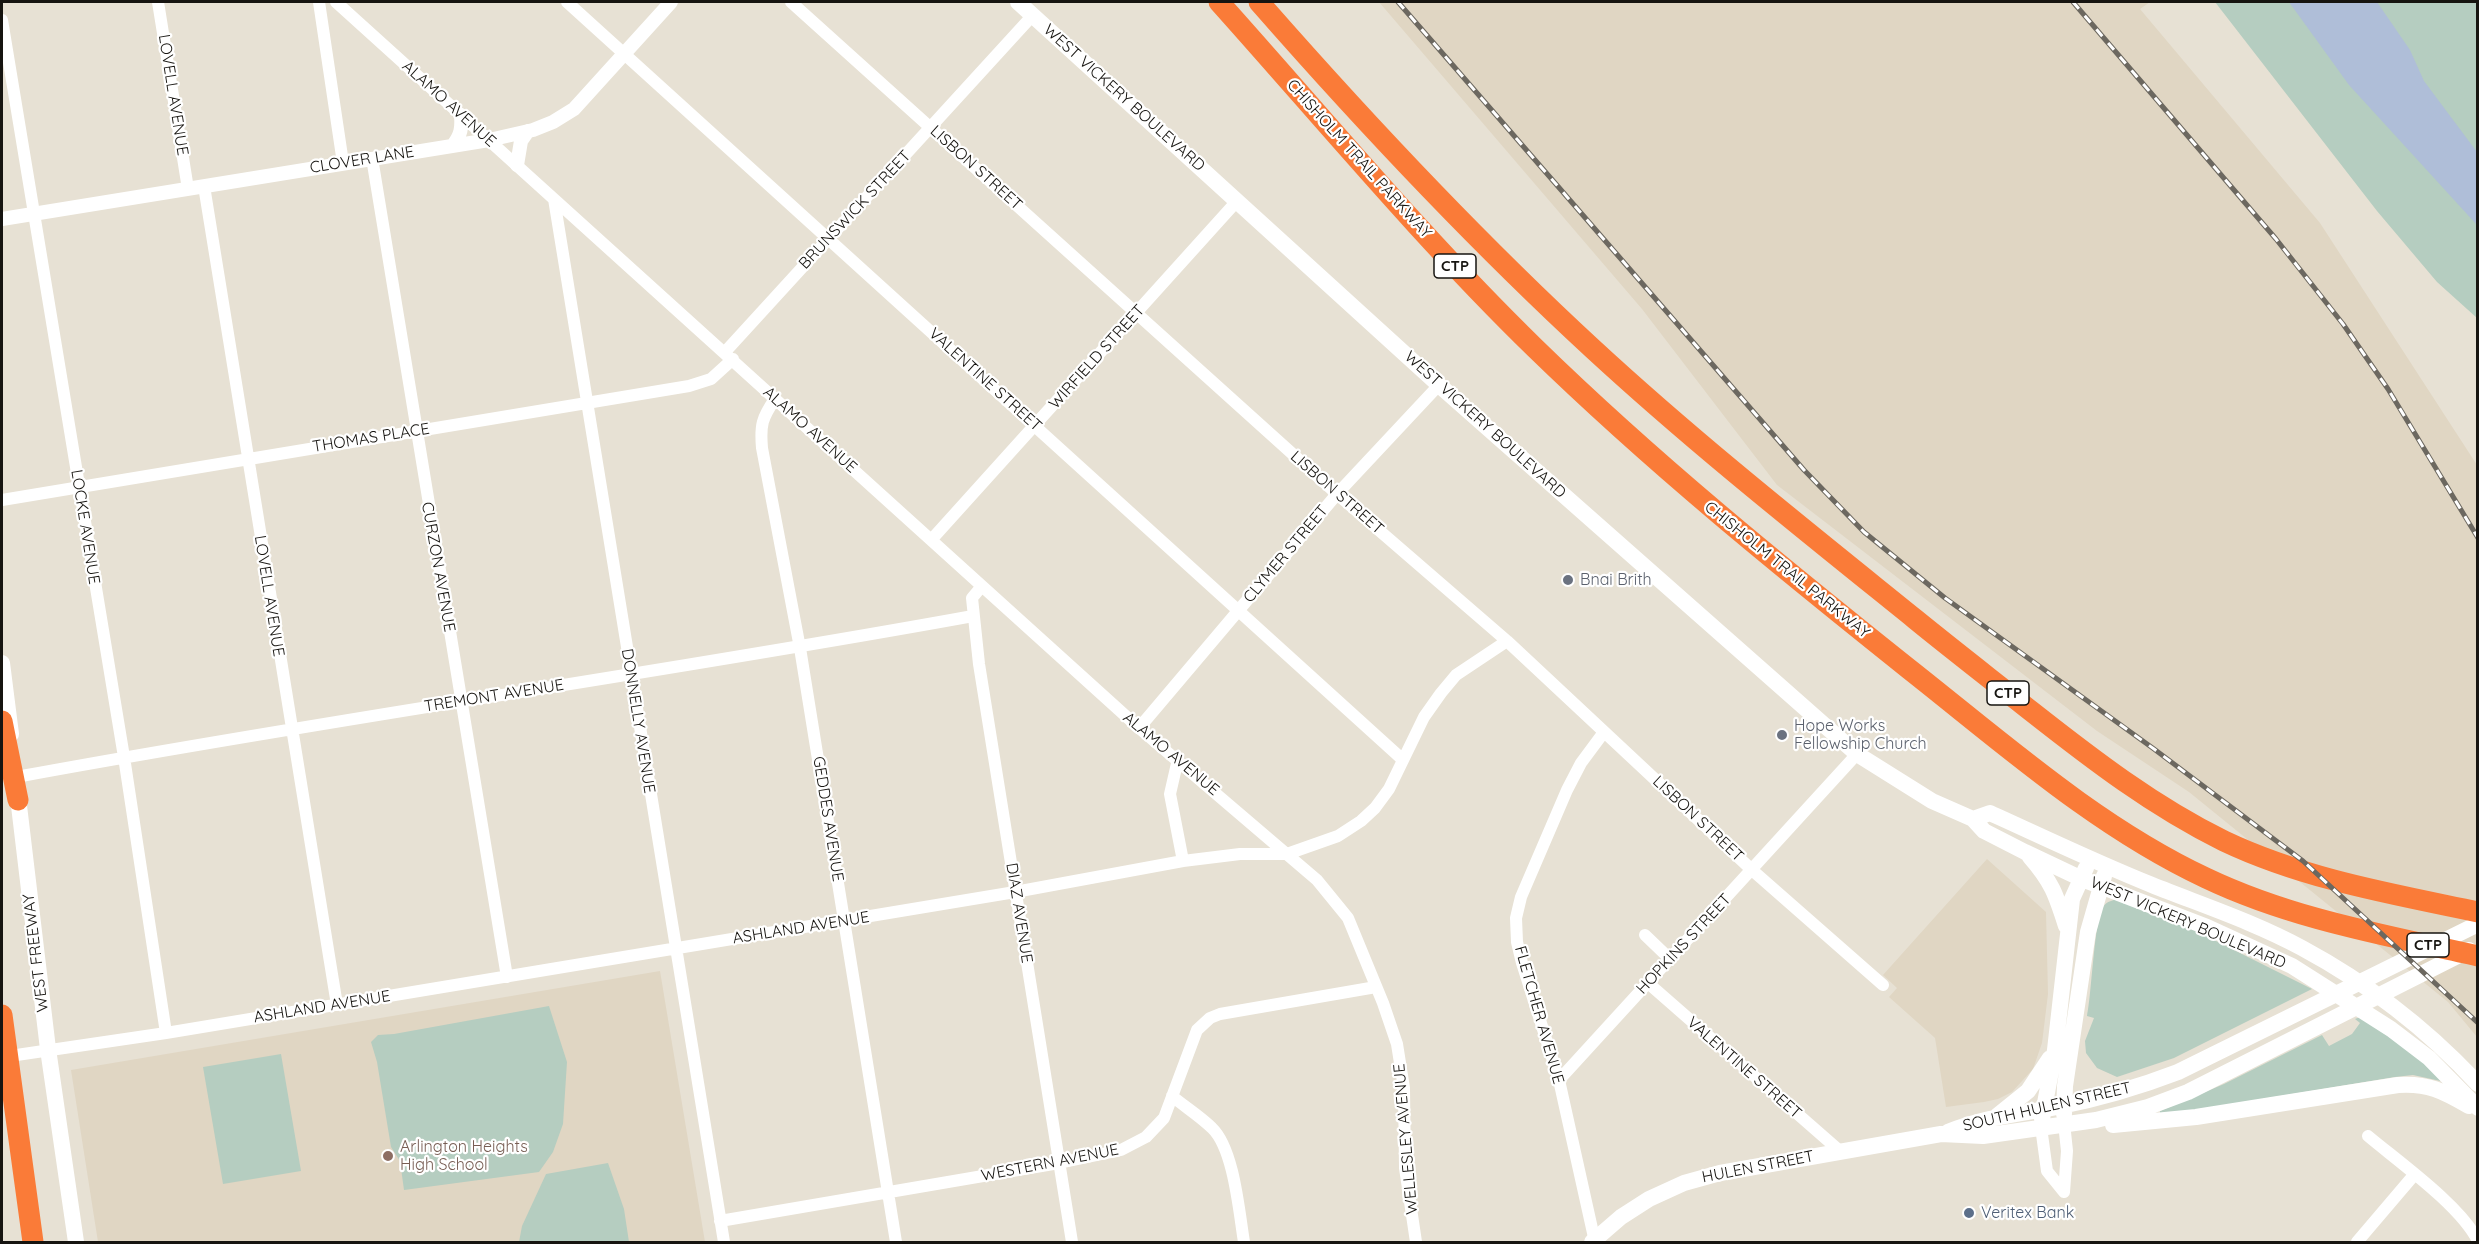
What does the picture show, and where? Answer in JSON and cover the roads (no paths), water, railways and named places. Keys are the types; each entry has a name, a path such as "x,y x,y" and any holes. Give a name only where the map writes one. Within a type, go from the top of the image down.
{"highway":[{"name":"CHISHOLM TRAIL PARKWAY","path":"1219,2 1402,209 1465,276 1584,395 1711,509 2073,797 2114,826 2162,855 2207,879 2280,908 2338,924 2478,956"},
{"name":"CHISHOLM TRAIL PARKWAY","path":"1259,2 1383,140 1491,252 1612,367 1754,490 2091,759 2151,801 2244,850 2303,872 2478,912"},
{"path":"2,721 18,800"},
{"path":"2,1015 33,1242"}],"main road":[{"name":"WEST VICKERY BOULEVARD","path":"1018,2 1439,385 1857,754 1932,801 1973,819 1984,831 2025,852 2082,879 2208,927 2317,980 2430,1058 2478,1109"},
{"name":"WEST FREEWAY","path":"2,663 16,777 42,1050 76,1242"},
{"name":"WEST VICKERY BOULEVARD","path":"1973,819 1990,813 2089,859 2226,913 2301,947 2400,1013 2438,1044 2478,1084"},
{"path":"2025,852 2048,878 2062,911 2068,935"},
{"path":"2042,1127 2055,1050 2072,899 2089,859"},
{"path":"2108,866 2100,885 2088,932 2064,1106 2064,1124 2095,1127 2196,1117 2383,1086 2415,1084 2433,1087 2478,1109"},
{"name":"SOUTH HULEN STREET","path":"1941,1134 1975,1121 2064,1106 2145,1084 2178,1072 2478,924"},
{"name":"SOUTH HULEN STREET","path":"1941,1134 1983,1136 2109,1118 2148,1107 2188,1092 2478,946"},
{"path":"1996,1117 2028,1091 2055,1050"},
{"name":"HULEN STREET","path":"1594,1242 1621,1217 1684,1183 1720,1173 1941,1134"}],"street":[{"name":"LOVELL AVENUE","path":"158,2 188,189"},
{"path":"319,2 343,163"},
{"name":"ALAMO AVENUE","path":"336,2 1139,728 1287,854"},
{"name":"VALENTINE STREET","path":"567,2 1402,759"},
{"name":"CLOVER LANE","path":"2,219 489,140 528,131 553,122 574,109 671,2"},
{"name":"LISBON STREET","path":"791,2 1337,494 1507,641 1752,870 1883,985"},
{"name":"BRUNSWICK STREET","path":"729,355 829,238 1033,15"},
{"name":"LOCKE AVENUE","path":"2,20 124,757 166,1033"},
{"path":"453,145 462,127 461,115"},
{"path":"517,165 521,141 528,131"},
{"name":"CURZON AVENUE","path":"372,158 415,431 507,977"},
{"name":"LOVELL AVENUE","path":"204,186 337,1005"},
{"name":"DONNELLY AVENUE","path":"554,199 724,1242"},
{"name":"WIRFIELD STREET","path":"932,539 1237,201"},
{"name":"THOMAS PLACE","path":"2,500 688,386 711,379 729,355"},
{"name":"CLYMER STREET","path":"1139,728 1337,494 1439,385"},
{"name":"GEDDES AVENUE","path":"775,399 763,416 761,439 800,648 896,1242"},
{"name":"DIAZ AVENUE","path":"982,586 972,598 973,616 1072,1242"},
{"name":"TREMONT AVENUE","path":"16,777 460,701 800,648 973,616"},
{"name":"ASHLAND AVENUE","path":"2,1057 166,1033 507,977 1015,892 1183,861 1240,854 1287,854 1338,836 1376,808 1389,789 1424,717 1456,675 1507,641"},
{"name":"FLETCHER AVENUE","path":"1594,1242 1559,1080 1522,963 1517,942 1516,918 1521,897 1567,790 1581,763 1604,732"},
{"name":"HOPKINS STREET","path":"1559,1080 1857,754"},
{"path":"1178,759 1170,794 1183,861"},
{"name":"WELLESLEY AVENUE","path":"1287,854 1317,880 1348,918 1397,1044 1404,1088 1405,1168 1416,1242"},
{"path":"1645,935 1670,959"},
{"name":"VALENTINE STREET","path":"1648,983 1841,1152"},
{"name":"WESTERN AVENUE","path":"720,1221 1107,1154 1134,1144 1158,1127 1164,1118 1197,1030 1210,1018 1220,1014 1376,987"},
{"path":"1172,1096 1212,1128 1221,1139 1232,1171 1244,1242"},
{"path":"2042,1127 2047,1171 2064,1192 2067,1151 2064,1124"},
{"path":"2368,1136 2451,1208 2473,1231 2478,1241"},
{"path":"2357,1242 2414,1175"}],"water":[{"path":"2289,2 2377,2 2410,50 2424,81 2477,152 2477,225 2349,85"}],"railway":[{"path":"1398,2 1804,470 1864,532 1945,598 2154,749 2303,861 2478,1023"},
{"path":"2073,2 2276,239 2343,324 2388,389 2478,538"}],"place":[{"name":"Bnai Brith","path":"1568,580"},
{"name":"Hope Works Fellowship Church","path":"1782,735"},
{"name":"Arlington Heights High School","path":"388,1156"},
{"name":"Veritex Bank","path":"1969,1213"}]}
